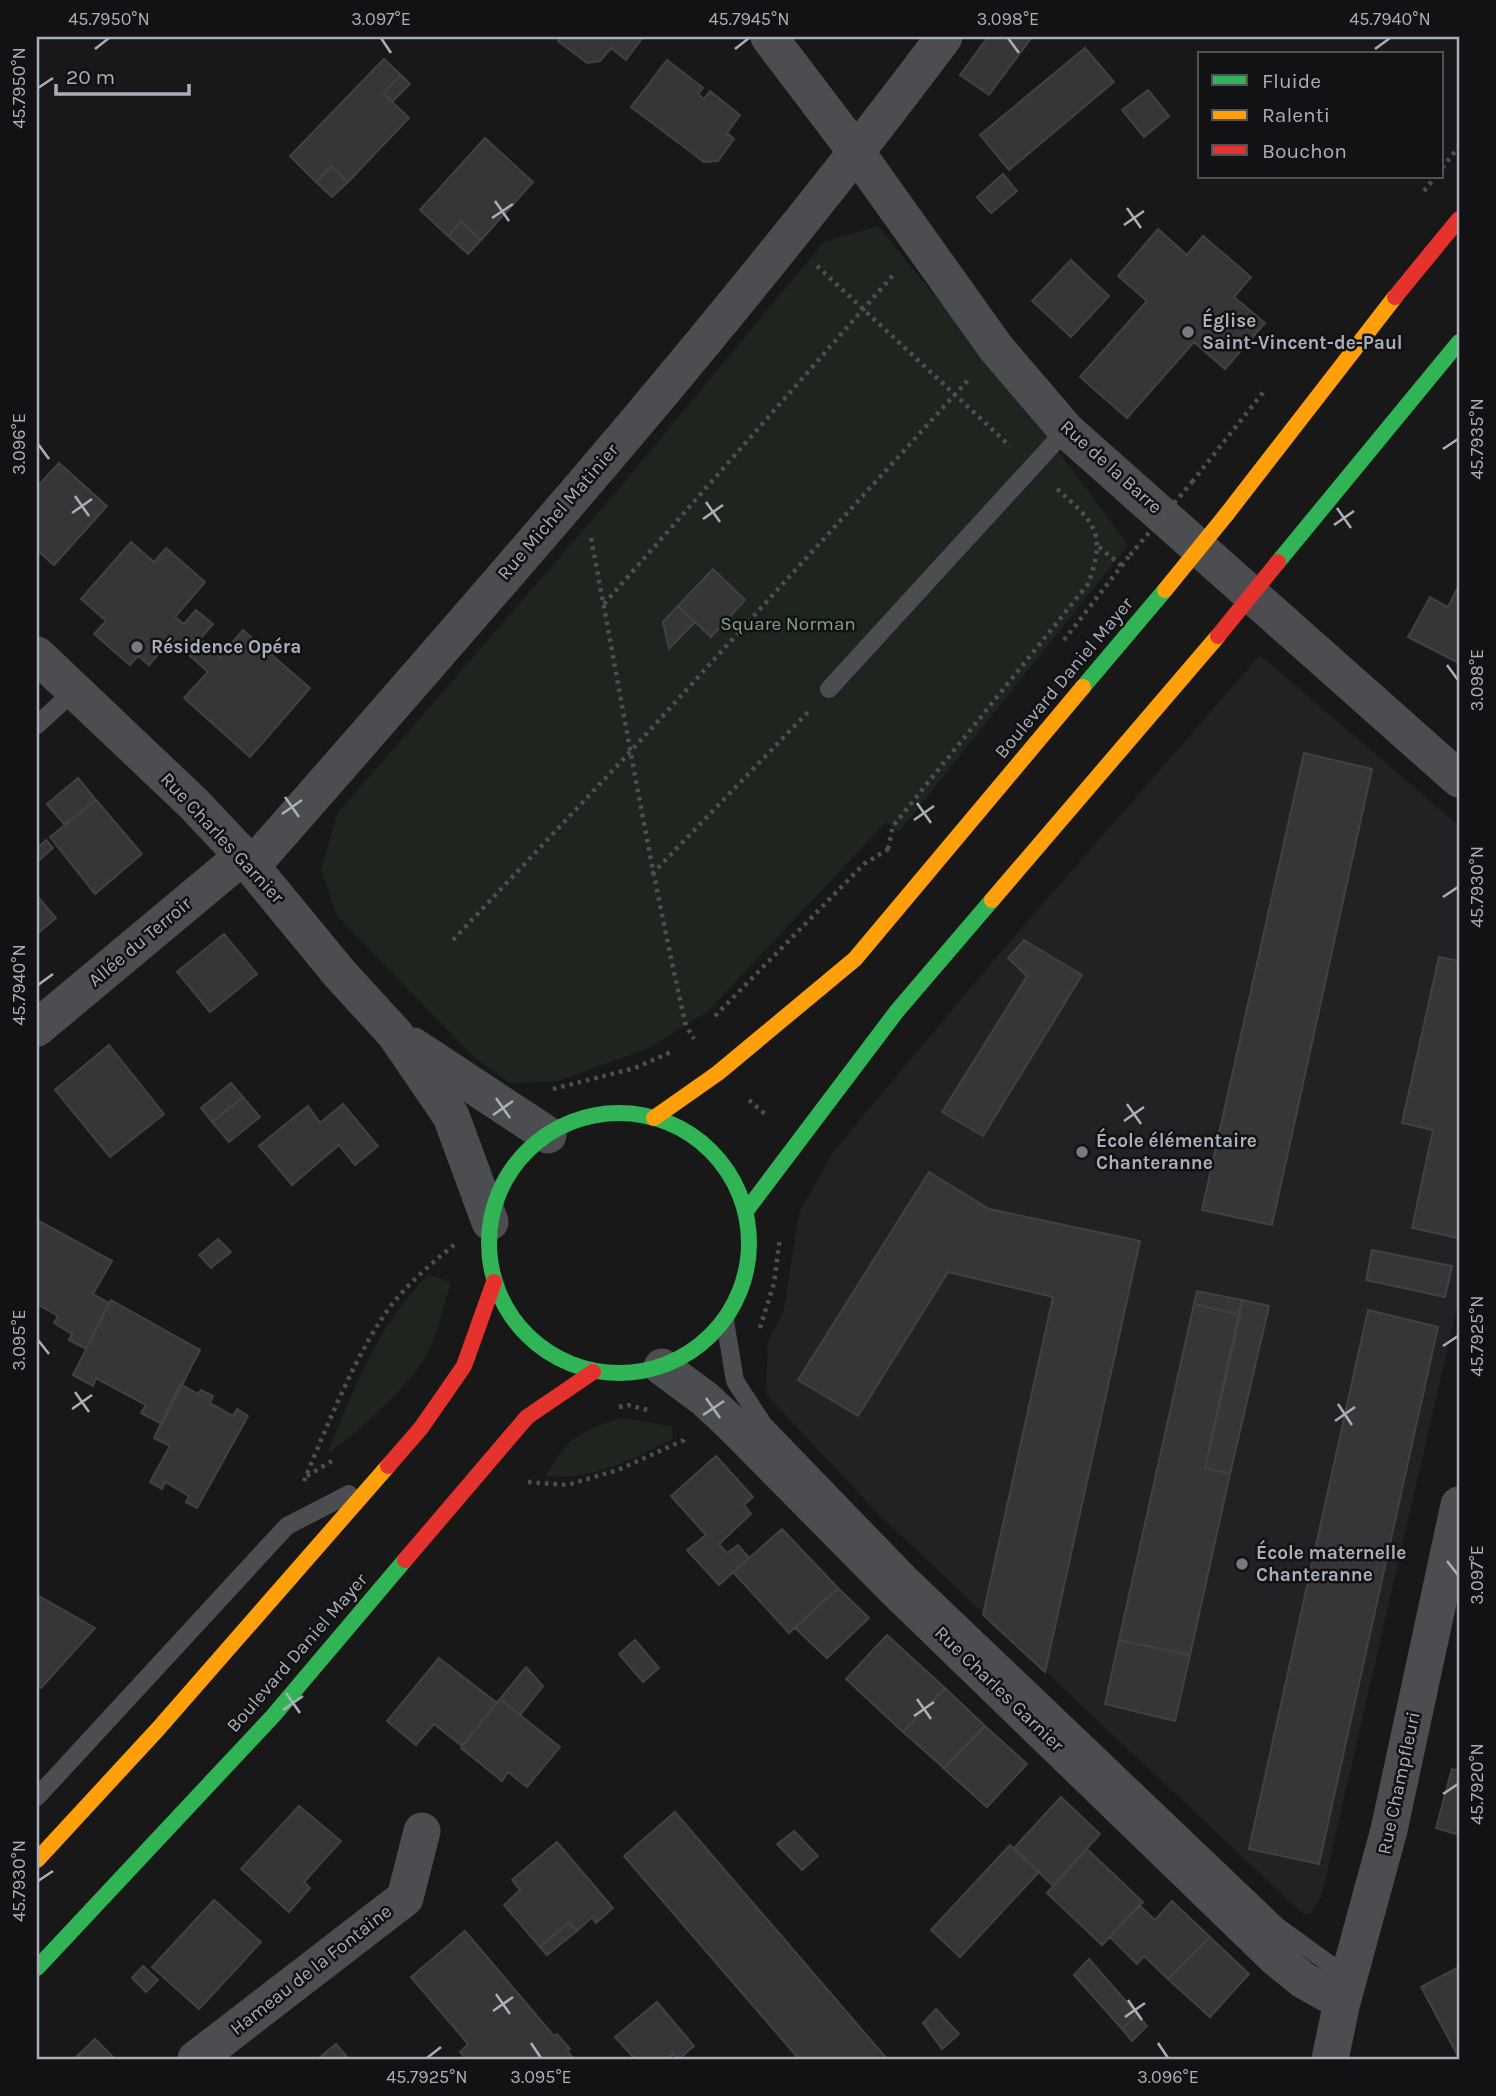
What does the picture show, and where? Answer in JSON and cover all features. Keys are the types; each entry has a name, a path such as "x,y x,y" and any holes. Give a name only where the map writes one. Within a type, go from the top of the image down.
{"main road":[{"name":"Boulevard Daniel Mayer","path":"654,1118 718,1073 855,959 1165,590 1459,219"},
{"path":"746,1211 897,1011 1218,636 1459,342"},
{"path":"607,1114 654,1118 675,1125 707,1146 732,1175 746,1211 750,1250 742,1290 725,1321 662,1367 628,1374 593,1372 559,1360 531,1341 508,1314 494,1282 489,1252 476,1230 520,1158 548,1135 576,1120 607,1114"},
{"path":"37,1860 158,1729 421,1428 464,1366 494,1282"},
{"name":"Boulevard Daniel Mayer","path":"37,1968 273,1716 527,1417 593,1372"}],"street":[{"name":"Rue de la Barre","path":"769,37 857,153 920,245 996,348 1066,430 1459,779"},
{"name":"Rue Michel Matinier","path":"248,861 601,463 857,153 944,37"},
{"name":"Rue Charles Garnier","path":"37,655 194,804 248,861 340,974 395,1034 451,1116 476,1230"},
{"name":"Allée du Terroir","path":"37,1028 248,861"},
{"name":"Rue Charles Garnier","path":"395,1034 548,1135"},
{"name":"Rue Charles Garnier","path":"662,1367 720,1390 895,1589 1276,1958 1303,1980 1346,1991"},
{"name":"Rue Champfleuri","path":"1330,2059 1389,1830 1459,1504"},
{"name":"Hameau de la Fontaine","path":"196,2059 405,1898 422,1831"}],"lane":[{"path":"829,689 1066,430"},
{"path":"37,725 74,691"},
{"path":"720,1390 725,1321"},
{"path":"37,1797 287,1526 371,1483"}],"path":[{"path":"1444,165 1459,146"},
{"path":"604,605 920,245"},
{"path":"821,269 1088,517 1096,528 1099,546 1088,584 893,826 888,850"},
{"path":"453,940 630,752 996,348"},
{"path":"1062,642 1192,482"},
{"path":"591,537 652,874 686,1026 718,1073 797,1144"},
{"path":"1099,546 1122,566"},
{"path":"652,874 829,689"},
{"path":"713,1018 864,864 898,841"},
{"path":"687,1043 704,1028"},
{"path":"507,1110 517,1089 540,1092 581,1083 635,1068 679,1048"},
{"path":"517,1481 568,1485 618,1471 684,1440 720,1390 751,1374 751,1356 774,1283 781,1226"},
{"path":"287,1526 361,1358 392,1304 429,1265 476,1230"},
{"path":"608,1411 628,1405 655,1411"}],"shaded area":[{"path":"1260,655 1459,826 1459,1299 1321,1898 1311,1913 1303,1914 876,1512 766,1394 768,1341 784,1310 799,1213 833,1152 1001,952"}],"green space":[{"name":"Square Norman","path":"878,226 1024,405 1128,545 899,832 886,822 708,1011 649,1048 558,1081 510,1083 475,1058 337,916 321,870 337,814 617,491 824,242"},
{"path":"428,1275 451,1282 439,1325 422,1363 384,1406 327,1454 368,1359 394,1316"},
{"path":"621,1418 672,1426 673,1439 627,1461 596,1472 563,1477 546,1476 568,1444 595,1427"}],"building":[{"path":"561,37 643,37 626,60 611,48 600,61 587,63 558,41"},
{"path":"988,37 1032,37 989,95 960,75"},
{"path":"1085,48 1114,82 1009,170 980,135"},
{"path":"384,59 401,75 383,93 409,118 348,182 331,166 316,182 290,156"},
{"path":"667,60 703,88 698,94 704,99 710,91 740,115 727,133 734,139 718,161 704,162 631,107"},
{"path":"401,75 410,84 392,102 383,93"},
{"path":"1148,90 1169,116 1144,137 1122,110"},
{"path":"485,138 533,182 481,240 461,221 448,236 420,210"},
{"path":"331,166 348,182 332,197 316,182"},
{"path":"1003,174 1017,191 991,213 977,197"},
{"path":"461,221 481,240 468,254 448,236"},
{"name":"Église Saint-Vincent-de-Paul","path":"1158,229 1187,255 1203,236 1251,277 1234,297 1265,323 1225,369 1194,342 1127,418 1080,377 1147,301 1118,276"},
{"path":"1071,260 1109,296 1071,337 1032,301"},
{"path":"59,463 107,506 54,565 37,550 37,487"},
{"name":"Résidence Opéra","path":"131,542 154,562 166,548 205,582 175,617 184,624 196,610 213,624 200,639 220,657 243,630 310,688 250,757 184,698 208,672 171,639 149,665 138,656 130,665 94,634 106,621 81,599"},
{"path":"713,569 745,600 711,637 678,606"},
{"path":"1459,585 1459,663 1408,637 1430,597 1448,607"},
{"path":"678,606 695,622 669,649 663,622"},
{"path":"1304,753 1372,769 1272,1225 1202,1210"},
{"path":"78,778 96,800 65,825 47,804"},
{"path":"96,800 142,854 95,894 50,837"},
{"path":"46,840 53,848 37,862 37,848"},
{"path":"37,896 56,918 37,934"},
{"path":"224,934 257,974 210,1012 177,972"},
{"path":"1024,940 1082,975 983,1136 942,1112 1027,976 1008,958"},
{"path":"1439,957 1459,961 1458,1238 1412,1228 1433,1130 1402,1123"},
{"path":"109,1045 164,1114 110,1157 55,1090"},
{"path":"231,1083 243,1097 212,1122 201,1108"},
{"path":"243,1097 260,1117 229,1142 212,1122"},
{"path":"343,1104 378,1146 355,1165 339,1145 292,1185 259,1146 308,1106 320,1123"},
{"path":"929,1172 989,1209 1140,1241 1045,1672 983,1615 1053,1297 948,1272 858,1416 798,1380"},
{"path":"37,1220 112,1261 93,1294 109,1303 86,1349 69,1340 72,1334 54,1323 58,1316 37,1304"},
{"path":"218,1239 231,1252 211,1268 199,1255"},
{"path":"1372,1250 1452,1266 1445,1297 1366,1280"},
{"path":"1197,1291 1242,1300 1240,1315 1194,1304"},
{"path":"111,1300 200,1350 162,1424 141,1413 146,1405 96,1378 93,1386 73,1375"},
{"path":"1242,1300 1269,1306 1230,1474 1205,1468"},
{"path":"1194,1304 1240,1315 1205,1468 1230,1474 1190,1655 1119,1640"},
{"path":"1368,1310 1438,1327 1319,1864 1249,1849"},
{"path":"180,1384 198,1394 201,1390 213,1396 210,1403 233,1416 237,1409 248,1416 197,1508 186,1502 189,1496 165,1482 162,1489 150,1482 170,1446 154,1438"},
{"path":"716,1456 753,1497 744,1505 751,1514 719,1544 727,1553 738,1545 749,1558 719,1585 687,1550 706,1535 671,1496"},
{"path":"782,1529 838,1588 789,1633 733,1572"},
{"path":"838,1588 869,1618 827,1658 795,1628"},
{"path":"37,1595 95,1628 41,1688 37,1686"},
{"path":"887,1635 945,1688 903,1732 846,1679"},
{"path":"635,1640 659,1668 643,1682 619,1654"},
{"path":"1119,1640 1190,1655 1175,1721 1105,1704"},
{"path":"439,1658 497,1703 462,1746 434,1724 416,1745 387,1721"},
{"path":"526,1667 543,1686 520,1715 500,1699"},
{"path":"945,1688 985,1726 944,1768 903,1732"},
{"path":"500,1699 560,1747 527,1787 508,1772 502,1781 461,1748"},
{"path":"985,1726 1027,1764 987,1807 943,1768"},
{"path":"1452,1769 1459,1771 1459,1835 1436,1828"},
{"path":"1061,1797 1100,1834 1053,1886 1014,1848"},
{"path":"299,1806 341,1841 304,1882 310,1888 289,1912 241,1869"},
{"path":"675,1812 887,2059 799,2059 624,1856"},
{"path":"794,1831 818,1856 802,1870 777,1844"},
{"path":"557,1842 613,1908 596,1923 592,1917 577,1931 569,1922 540,1947 504,1905 520,1890 512,1880"},
{"path":"1010,1845 1039,1872 960,1957 931,1930"},
{"path":"1087,1849 1143,1902 1102,1945 1047,1893"},
{"path":"214,1900 261,1942 199,2009 152,1967"},
{"path":"1172,1901 1210,1937 1168,1979 1144,1956 1137,1964 1110,1937 1139,1905 1155,1920"},
{"path":"569,1922 577,1931 547,1955 540,1947"},
{"path":"465,1931 554,2036 557,2034 570,2049 567,2051 574,2059 466,2059 460,2052 468,2044 411,1977"},
{"path":"1210,1937 1249,1974 1210,2017 1168,1979"},
{"path":"1089,1959 1137,2014 1122,2029 1074,1975"},
{"path":"143,1966 158,1980 146,1992 132,1978"},
{"path":"1459,1967 1459,2058 1421,1987"},
{"path":"657,2002 694,2046 679,2059 673,2054 666,2059 635,2059 615,2037"},
{"path":"936,2009 959,2034 942,2049 923,2023"},
{"path":"1137,2014 1147,2026 1132,2041 1122,2029"},
{"path":"95,2039 115,2059 74,2059"},
{"path":"336,2044 349,2059 318,2059"}],"traffic: fast":[{"path":"1278,562 1459,342"},
{"path":"1083,687 1165,590"},
{"path":"746,1211 897,1011 992,900"},
{"path":"619,1113 669,1123 691,1135 711,1151 727,1171 739,1193 749,1243 739,1293 727,1315 711,1335 691,1351 669,1363 619,1373 569,1363 547,1351 527,1335 511,1315 499,1293 489,1243 499,1193 511,1171 527,1151 547,1135 569,1123 619,1113"},
{"path":"37,1968 273,1716 405,1560"}],"traffic: slow":[{"path":"1226,515 1395,297"},
{"path":"1165,590 1226,515"},
{"path":"992,900 1218,636"},
{"path":"654,1118 718,1073 855,959 1083,687"},
{"path":"37,1860 158,1729 388,1466"}],"traffic: jam":[{"path":"1395,297 1459,219"},
{"path":"1218,636 1278,562"},
{"path":"388,1466 421,1428 464,1366 494,1282"},
{"path":"405,1560 527,1417 593,1372"}],"place":[{"name":"Église Saint-Vincent-de-Paul","path":"1188,332"},
{"name":"Résidence Opéra","path":"137,647"},
{"name":"École élémentaire Chanteranne","path":"1082,1152"},
{"name":"École maternelle Chanteranne","path":"1242,1564"}]}
